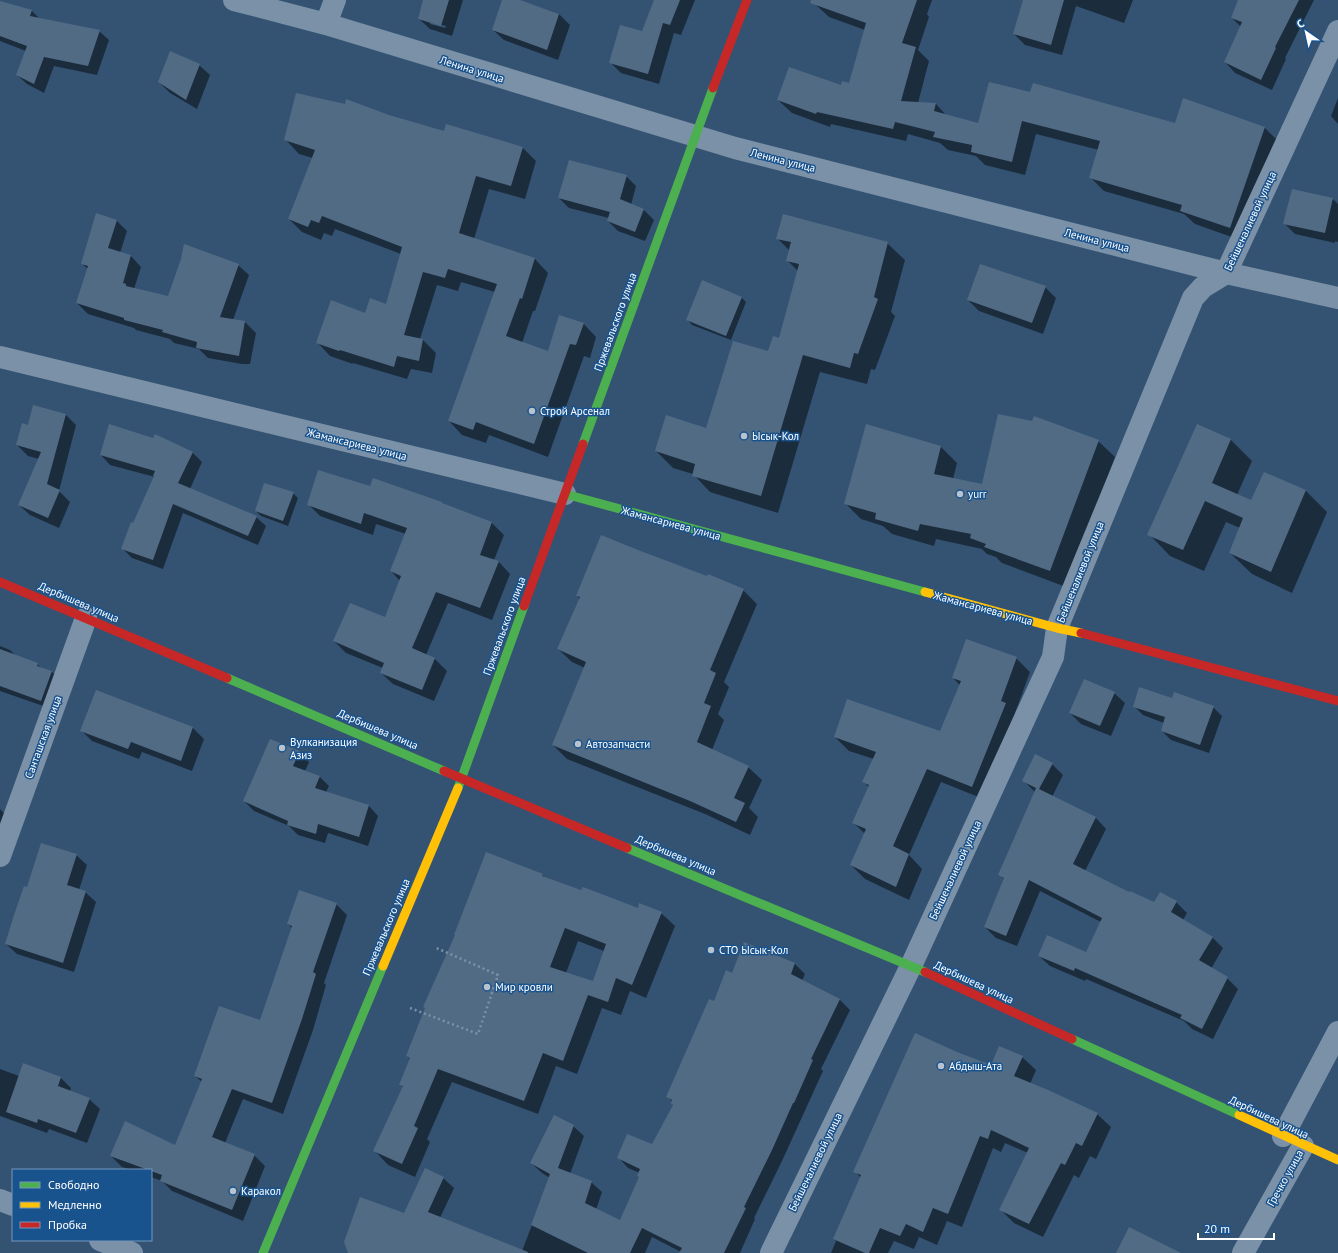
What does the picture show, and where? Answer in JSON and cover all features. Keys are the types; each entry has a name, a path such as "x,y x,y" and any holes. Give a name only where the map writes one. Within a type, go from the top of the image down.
{"main road":[{"name":"Пржевальского улица","path":"263,1253 462,778 695,137 747,0"},
{"name":"Жамансариева улица","path":"565,494 1057,628 1084,633 1338,701"},
{"name":"Дербишева улица","path":"0,582 911,966 1303,1146 1338,1160"}],"street":[{"name":"Ленина улица","path":"234,0 326,24 735,148 1226,273 1338,298"},
{"path":"326,24 335,0"},
{"name":"Бейшеналиевой улица","path":"770,1253 911,966 1053,658 1057,628 1193,298 1203,286 1226,273 1338,31"},
{"name":"Жамансариева улица","path":"0,358 565,494"},
{"name":"Санташская улица","path":"0,856 86,618"},
{"name":"Гречко улица","path":"1283,1136 1338,1032"},
{"name":"Гречко улица","path":"1243,1253 1303,1146"},
{"path":"0,1200 12,1205"},
{"path":"102,1241 132,1253"}],"path":[{"path":"410,1008 478,1034 498,975 434,947"}],"building":[{"path":"423,0 449,0 441,26 418,19"},
{"path":"502,0 520,0 559,14 547,50 492,30"},
{"path":"654,0 680,0 670,25 663,23 648,74 609,63 620,25 642,31"},
{"path":"811,0 917,0 902,43 916,47 901,101 936,103 934,111 978,123 989,82 1030,92 1033,83 1175,123 1183,98 1265,127 1230,228 1180,211 1182,205 1089,178 1100,141 1022,121 1012,162 971,152 972,145 933,137 935,132 895,122 893,129 817,112 816,114 777,100 789,67 841,85 842,81 849,83 866,23 810,3"},
{"path":"1023,0 1064,0 1051,45 1013,34"},
{"path":"1238,0 1299,0 1275,47 1276,48 1261,80 1224,62 1242,22 1231,18"},
{"path":"0,1 32,10 30,16 100,30 88,66 44,57 34,84 16,75 27,46 0,36"},
{"path":"170,51 200,64 186,100 158,82"},
{"path":"296,93 345,104 346,99 389,115 444,131 446,124 523,147 511,186 476,176 459,233 535,258 522,299 520,298 506,336 548,351 559,315 584,323 576,345 570,344 534,444 476,422 473,430 448,421 497,284 448,269 445,278 423,272 404,335 423,339 419,361 397,356 394,367 316,343 331,300 365,313 370,298 386,304 402,247 322,216 319,223 311,220 308,227 288,219 315,150 284,140"},
{"path":"569,160 627,175 620,199 644,209 635,232 607,221 610,212 558,198"},
{"path":"1292,189 1333,198 1325,233 1283,224"},
{"path":"96,213 117,220 108,248 131,255 123,283 126,284 126,286 168,296 181,259 184,244 239,264 220,317 245,321 239,356 196,348 197,342 162,332 163,330 124,320 124,318 76,303 88,266 81,264"},
{"path":"783,214 888,242 874,297 878,299 858,354 854,353 850,368 803,355 761,496 692,476 695,464 655,451 666,415 706,428 733,341 768,351 773,336 779,338 799,264 786,261 791,242 776,239"},
{"path":"980,264 1046,286 1032,323 967,300"},
{"path":"702,280 742,297 726,336 686,320"},
{"path":"33,405 66,414 47,484 60,490 48,518 18,505 41,452 16,445 22,423 28,425"},
{"path":"998,414 1032,421 1034,416 1099,440 1050,571 984,547 986,544 970,538 971,534 920,524 918,531 875,519 876,513 844,504 866,424 941,446 934,474 982,484"},
{"path":"109,424 153,438 155,434 193,452 178,483 257,516 248,536 173,504 153,560 121,549 131,522 133,523 155,471 100,455"},
{"path":"1197,424 1231,439 1212,483 1251,500 1264,472 1306,490 1271,572 1229,553 1243,518 1205,501 1183,550 1147,535"},
{"path":"318,470 370,486 373,478 442,502 492,522 480,555 499,561 480,608 436,592 412,648 435,658 422,690 380,673 384,663 333,641 350,603 385,617 401,576 390,571 407,528 364,513 361,524 307,505"},
{"path":"264,483 294,492 283,521 255,511"},
{"path":"601,535 707,576 708,574 744,589 710,670 716,673 704,703 711,706 697,742 749,766 734,798 745,803 736,822 690,801 552,745 586,662 557,649 580,597 576,596"},
{"path":"966,639 1017,657 1001,701 1006,703 972,787 927,769 893,846 909,854 896,887 850,865 866,829 852,823 869,785 862,782 876,752 834,737 847,699 940,731 961,681 952,678"},
{"path":"0,649 38,663 37,666 52,671 41,701 0,686"},
{"path":"1084,679 1115,692 1100,726 1069,713"},
{"path":"1139,687 1172,698 1174,692 1214,706 1200,745 1161,731 1165,717 1133,707"},
{"path":"96,690 193,727 181,761 131,742 128,749 80,731"},
{"path":"270,739 300,751 293,766 320,776 315,788 369,805 359,837 318,824 316,834 287,825 288,821 243,801"},
{"path":"1035,754 1053,763 1039,789 1096,817 1073,864 1129,892 1130,891 1154,902 1160,892 1177,901 1171,912 1213,937 1199,960 1228,977 1202,1029 1180,1018 1182,1015 1075,968 1074,971 1038,956 1047,935 1086,952 1102,918 1029,880 1006,936 984,927 1004,878 998,875 1036,788 1022,781"},
{"path":"41,843 77,854 67,885 86,891 63,963 5,944 24,886 27,887"},
{"path":"486,852 543,874 542,876 581,890 583,887 638,908 639,903 662,912 632,985 616,978 608,1002 588,995 563,1061 543,1053 524,1101 438,1069 414,1126 418,1128 402,1164 373,1151 403,1086 399,1085 410,1058 406,1056 425,1008 423,1007 454,935","holes":["565,928 606,944 593,981 550,967"]},
{"path":"299,890 337,903 313,972 316,974 302,1019 272,1103 232,1089 212,1137 255,1154 232,1210 160,1181 162,1175 152,1171 152,1169 146,1169 110,1156 125,1121 175,1145 202,1079 194,1076 219,1006 260,1020 292,926 287,924"},
{"path":"744,942 795,963 791,974 840,999 811,1059 813,1060 794,1103 744,1207 746,1208 724,1253 679,1253 682,1248 642,1228 630,1253 588,1253 531,1225 550,1174 530,1163 554,1115 574,1125 558,1168 592,1181 585,1203 620,1220 639,1177 637,1176 640,1169 617,1158 627,1134 652,1144 673,1105 671,1104 672,1100 666,1097 709,999 714,1001 726,970 732,973"},
{"path":"915,1033 957,1052 991,1065 999,1046 1023,1056 1014,1076 1098,1113 1082,1146 1076,1143 1065,1165 1061,1163 1029,1224 999,1210 1029,1148 991,1130 988,1139 980,1136 948,1214 933,1208 923,1232 906,1224 900,1236 880,1228 869,1253 865,1253 833,1239 861,1175 853,1172"},
{"path":"23,1063 61,1077 58,1086 90,1098 76,1133 38,1119 37,1123 6,1112"},
{"path":"425,1168 444,1177 428,1212 528,1253 348,1253 344,1242 360,1197 404,1213"},
{"path":"1129,1227 1181,1253 1116,1253"}],"traffic: fast":[{"path":"583,444 713,88"},
{"path":"565,494 925,592"},
{"path":"458,788 524,606"},
{"path":"227,678 444,771"},
{"path":"627,848 925,972"},
{"path":"263,1253 383,966"},
{"path":"1072,1039 1239,1115"}],"traffic: slow":[{"path":"925,592 1057,628 1081,633"},
{"path":"383,966 458,788"},
{"path":"1239,1115 1338,1160"}],"traffic: jam":[{"path":"713,88 747,0"},
{"path":"524,606 583,444"},
{"path":"0,582 227,678"},
{"path":"1081,633 1338,701"},
{"path":"444,771 627,848"},
{"path":"925,972 1072,1039"}],"place":[{"name":"Строй Арсенал","path":"532,411"},
{"name":"Ысык-Кол","path":"744,436"},
{"name":"yurr","path":"960,494"},
{"name":"Автозапчасти","path":"578,744"},
{"name":"Вулканизация Азиз","path":"282,748"},
{"name":"СТО Ысык-Кол","path":"711,950"},
{"name":"Мир кровли","path":"487,987"},
{"name":"Абдыш-Ата","path":"941,1066"},
{"name":"Каракол","path":"233,1191"}]}
